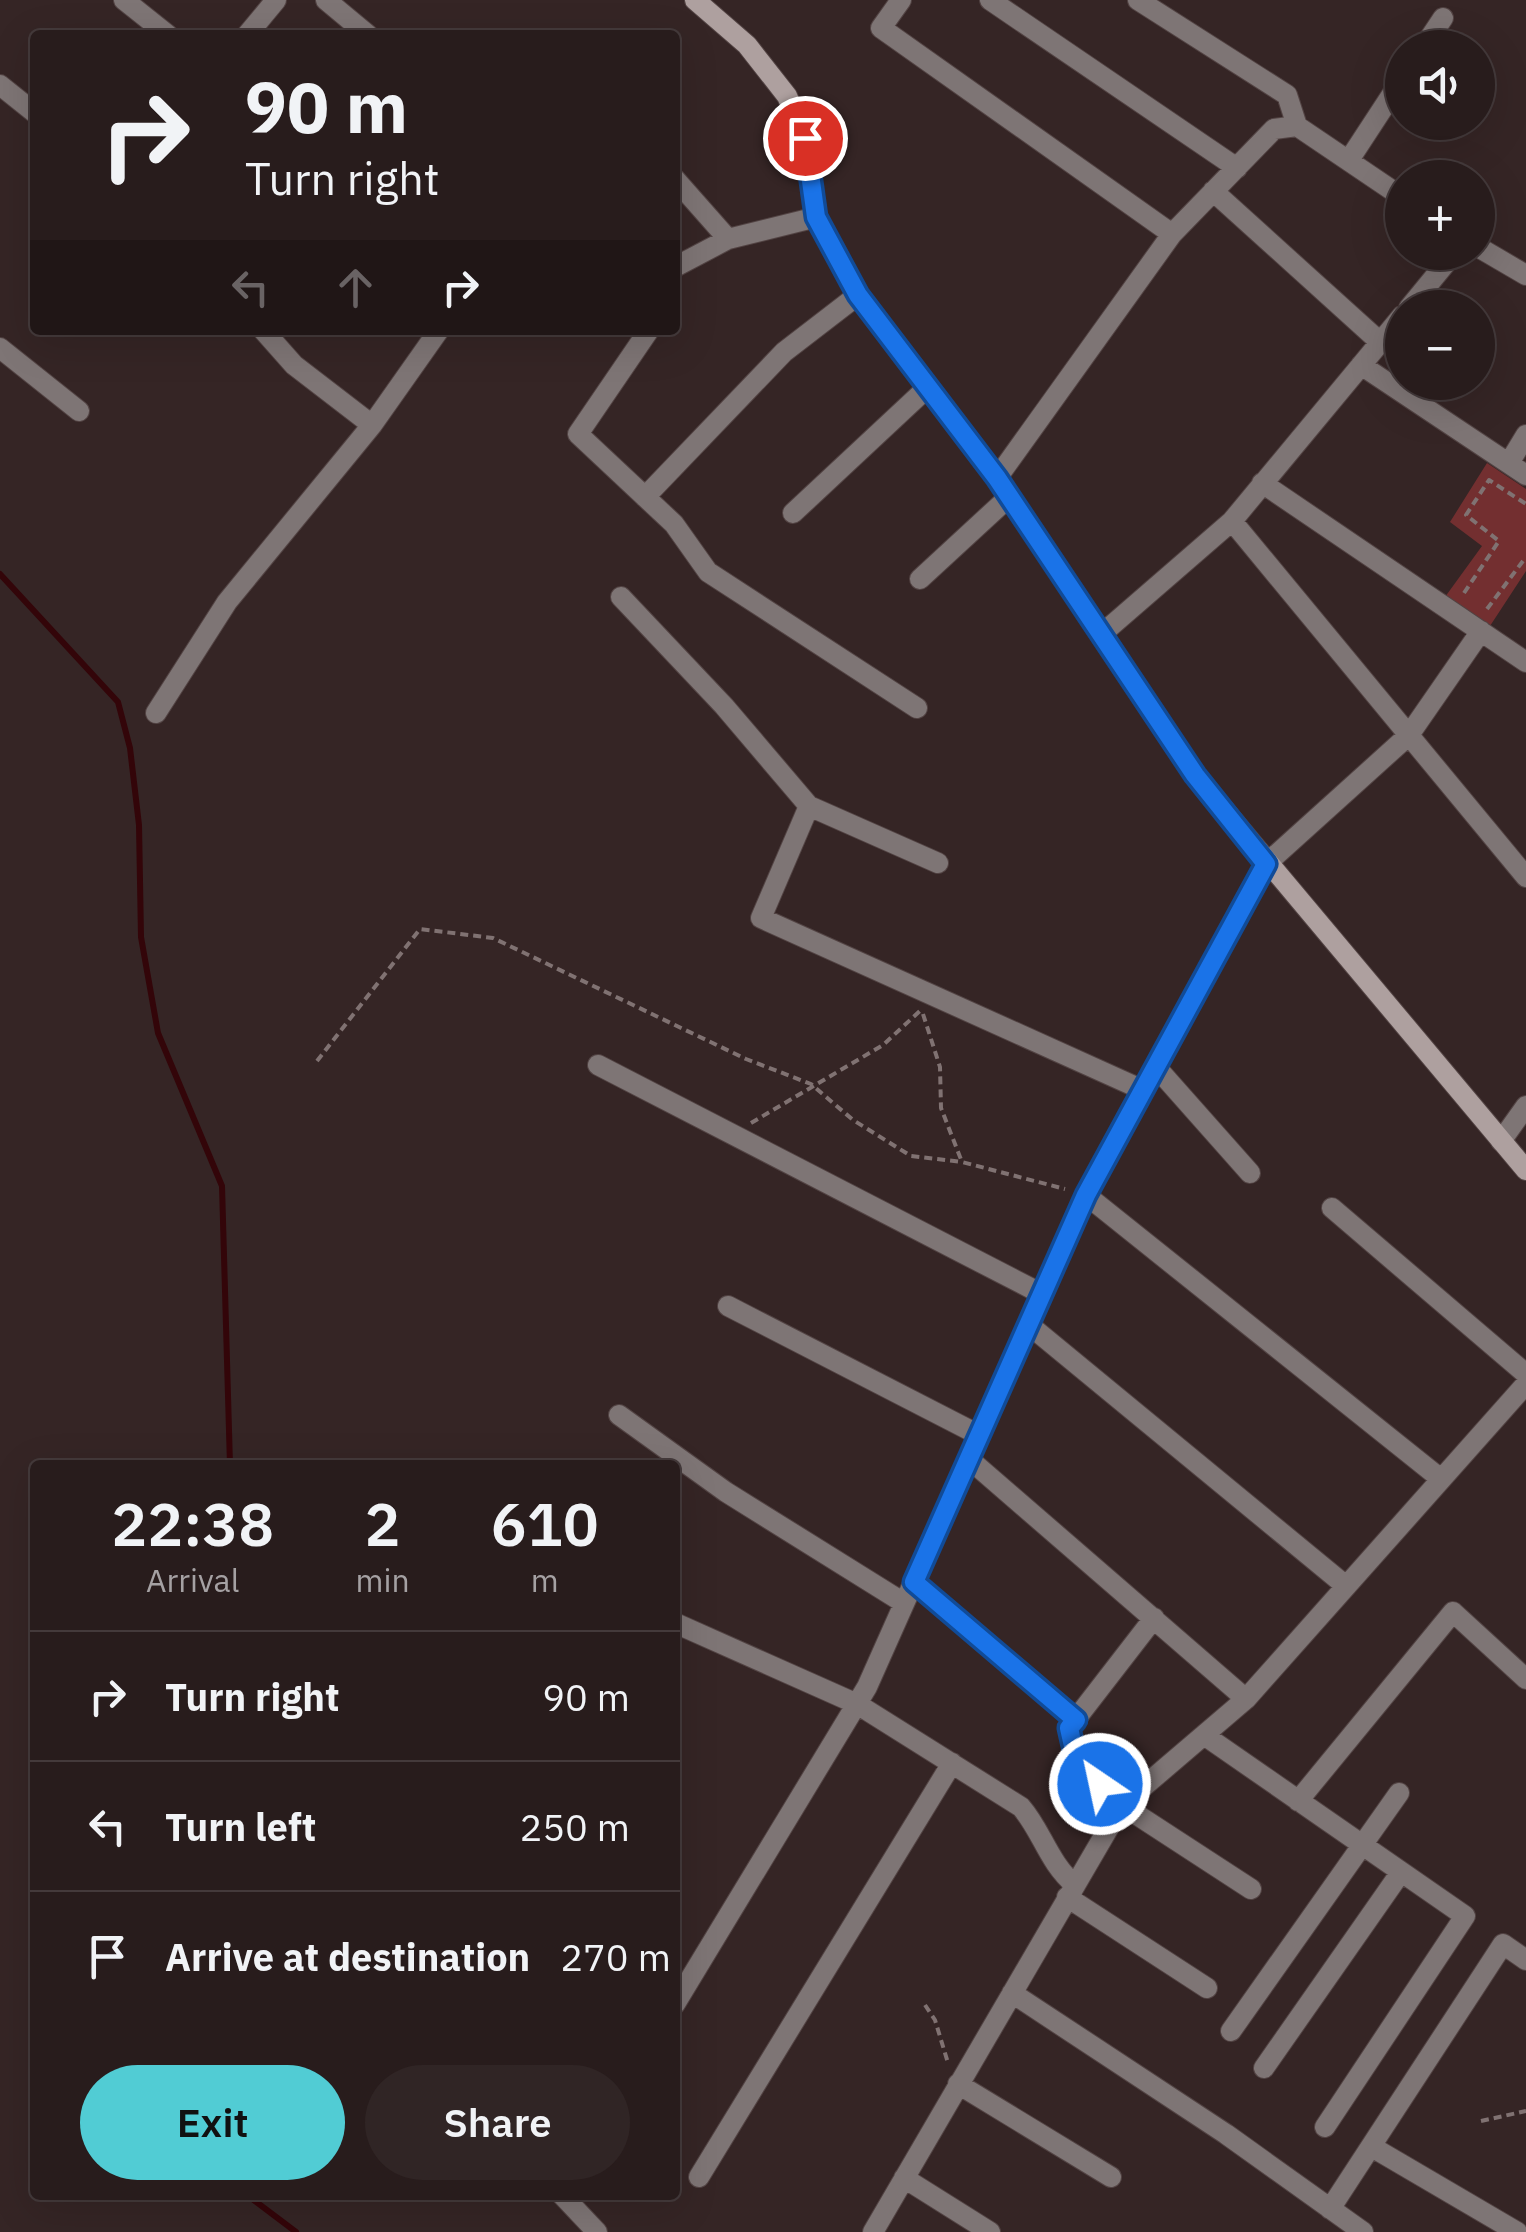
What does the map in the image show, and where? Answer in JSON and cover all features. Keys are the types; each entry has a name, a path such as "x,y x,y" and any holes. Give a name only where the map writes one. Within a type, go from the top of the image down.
{"main road":[{"path":"695,0 747,46 786,96 805,138 816,217 858,295 1010,496 1104,632 1195,775 1526,1170"}],"street":[{"path":"124,0 162,30"},
{"path":"250,30 276,0"},
{"path":"326,0 362,30"},
{"path":"901,0 881,28 1172,234"},
{"path":"990,0 1236,168"},
{"path":"1141,1 1287,95 1297,126 1385,185"},
{"path":"1434,30 1442,18"},
{"path":"0,85 30,108"},
{"path":"1349,160 1385,105"},
{"path":"997,478 1172,234 1274,129 1297,126"},
{"path":"680,185 728,239"},
{"path":"1213,192 1380,342"},
{"path":"680,264 728,239 816,217"},
{"path":"1495,256 1526,275"},
{"path":"1424,290 1440,270"},
{"path":"645,496 784,352 858,295"},
{"path":"267,335 294,365 372,425"},
{"path":"156,713 227,602 372,425 435,335"},
{"path":"646,335 578,434 674,524 708,572 917,708"},
{"path":"1104,632 1232,521 1385,336"},
{"path":"0,348 79,411"},
{"path":"1361,365 1517,469 1526,435"},
{"path":"793,513 928,388"},
{"path":"1262,484 1526,662"},
{"path":"920,580 1010,496"},
{"path":"1232,521 1526,877"},
{"path":"621,598 724,706 809,806 938,863"},
{"path":"680,1996 857,1704 1086,1195 1266,864 1409,735 1481,632"},
{"path":"809,806 761,918 1143,1090"},
{"path":"598,1065 1042,1294"},
{"path":"1156,1067 1250,1173"},
{"path":"1501,1141 1526,1106"},
{"path":"1086,1195 1441,1480"},
{"path":"1332,1208 1526,1374"},
{"path":"728,1306 979,1435"},
{"path":"1028,1324 1346,1586"},
{"path":"873,2232 1122,1804 1246,1699 1526,1384"},
{"path":"618,1415 726,1492 904,1603"},
{"path":"968,1459 1246,1699"},
{"path":"914,1582 1076,1720"},
{"path":"1298,1800 1453,1612 1526,1678"},
{"path":"1154,1618 1069,1728 1077,1764 1122,1804 1251,1888"},
{"path":"680,1625 857,1704 1020,1806 1034,1822 1071,1891 1207,1988"},
{"path":"1204,1735 1465,1916 1325,2126"},
{"path":"698,2178 952,1763"},
{"path":"1230,2032 1399,1793"},
{"path":"1264,2068 1401,1872"},
{"path":"1330,2209 1503,1944 1526,1960"},
{"path":"1012,1993 1363,2232"},
{"path":"961,2080 1111,2177"},
{"path":"1372,2147 1517,2232"},
{"path":"904,2178 990,2232"},
{"path":"567,2200 597,2232"}],"path":[{"path":"1462,596 1499,541 1466,515 1489,480 1526,504"},
{"path":"1477,606 1486,611 1526,557"},
{"path":"317,1062 420,929 493,938 746,1060 811,1084 852,1120 911,1156 962,1162 1086,1195"},
{"path":"732,1134 883,1045 922,1010 940,1066 941,1108 962,1162"},
{"path":"926,2005 936,2020 946,2062 961,2080"},
{"path":"1481,2121 1526,2111"}],"shaded area":[{"path":"1487,463 1526,489 1526,571 1490,626 1445,597 1482,546 1450,522"}],"waterway":[{"path":"0,574 118,702 130,748 139,825 141,937 158,1033 222,1186 230,1460"},
{"path":"254,2200 296,2232"}],"route":[{"path":"805,138 816,217 858,295 997,478 1104,632 1195,775 1266,864 1086,1195 914,1582 1076,1720 1069,1728 1077,1764 1100,1784"}]}
